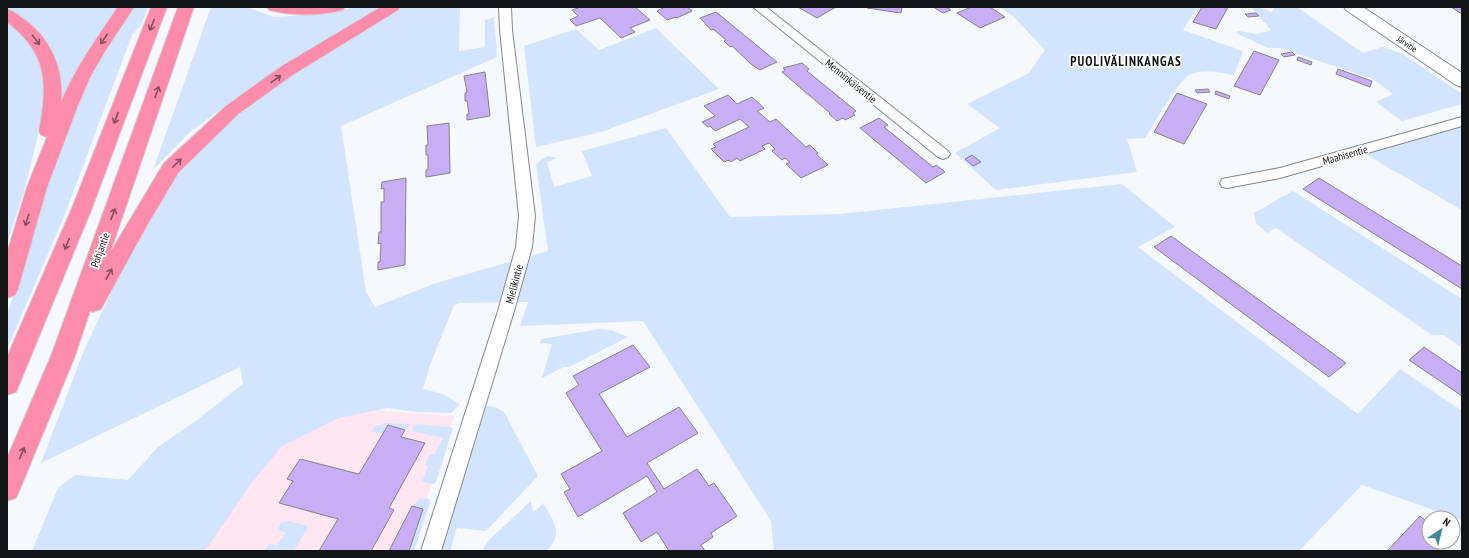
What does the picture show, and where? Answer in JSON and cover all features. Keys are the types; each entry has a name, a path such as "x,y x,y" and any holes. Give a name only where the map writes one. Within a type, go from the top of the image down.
{"highway":[{"path":"37,187 81,77 96,51 126,7"},
{"path":"7,384 82,208 159,7"},
{"name":"Pohjantie","path":"7,489 63,356 186,7"},
{"path":"275,7 304,10 337,7"},
{"path":"63,356 137,224 171,168 232,110 288,70 392,7"},
{"path":"7,14 28,30 36,39 46,54 54,83 53,108 37,187 7,289"}],"street":[{"name":"Mielikintie","path":"431,551 506,311 524,247 527,216 506,30 505,7"},
{"name":"Menninkäisentie","path":"759,7 943,154"},
{"name":"Järvitie","path":"1352,7 1462,81"},
{"name":"Maahisentie","path":"1227,183 1280,173 1462,121"}],"shaded area":[{"path":"7,7 120,7 94,45 59,113 58,82"},
{"path":"130,7 148,7 141,25 132,35 65,214 7,349 7,315 73,106"},
{"path":"211,7 246,7 274,17 319,14 358,7 386,7 248,89 190,132 153,170"},
{"path":"399,7 468,7 460,8 459,51 485,47 485,20 494,17 497,57 341,126 366,292 375,307 436,283 548,251 536,164 547,156 558,158 547,162 554,187 592,176 582,151 666,128 730,217 840,214 1122,184 1175,227 1138,247 1358,414 1400,369 1462,411 1462,520 1461,510 1433,510 1362,485 1299,551 774,551 771,521 643,321 520,326 528,302 459,303 454,305 430,365 423,389 443,394 460,404 451,413 417,412 387,408 339,418 282,446 253,481 205,551 32,551 58,488 75,475 128,480 158,447 197,420 243,384 240,367 41,463 83,353 142,225 180,170 238,112 292,72"},
{"path":"999,7 1198,7 1183,30 1243,51 1234,75 1218,72 1207,72 1191,74 1186,77 1174,92 1145,138 1127,139 1137,172 996,190 955,153 1000,128 967,104 1029,73 1045,50 1013,16"},
{"path":"1251,7 1258,7 1272,12 1275,7 1297,7 1363,53 1382,47 1403,54 1462,94 1462,104 1402,121 1376,102 1393,94 1373,79 1280,48 1268,48 1236,33 1238,31 1257,34 1271,30"},
{"path":"7,22 21,33 30,43 38,57 46,86 44,111 24,191 7,244"},
{"path":"656,28 719,89 601,132 536,147 524,46 576,29 599,50"},
{"path":"1462,127 1462,210 1365,154"},
{"path":"1293,191 1462,299 1462,348 1444,335 1432,335 1276,228 1267,233 1256,223 1254,213"},
{"path":"599,329 611,330 628,337 569,367 564,367 542,378 552,344 540,343 541,339"},
{"path":"488,406 495,407 504,412 538,476 486,531 457,528 450,551 440,551 484,408"},
{"path":"343,408 454,416 409,551 204,551 276,443"},
{"path":"386,423 410,425 405,430 388,425 383,434 371,431 375,426"},
{"path":"416,424 453,428 436,482 433,484 422,482 428,466 425,465 430,454 434,455 443,438 412,431"},
{"path":"421,498 429,499 430,503 414,551 409,551 423,509 412,506"},
{"path":"531,501 533,513 543,503 553,521 556,533 552,545 546,551 482,551 489,540"},
{"path":"288,521 308,527 294,551 264,551 269,544 277,545 286,532 277,530 281,523"}],"building":[{"path":"581,7 635,7 650,20 630,28 635,32 621,38 600,18 576,26 570,20 578,16 572,10"},
{"path":"665,7 687,7 692,11 677,18 667,20 657,11"},
{"path":"798,7 836,7 817,18"},
{"path":"867,7 902,7 901,13"},
{"path":"933,7 946,7 951,10 943,13"},
{"path":"971,7 990,7 1005,17 980,28 957,13"},
{"path":"1202,7 1228,7 1216,29 1193,22"},
{"path":"1451,7 1462,7 1462,14"},
{"path":"716,12 777,62 760,70 751,64 732,46 730,47 724,41 726,40 713,29 711,30 700,18"},
{"path":"1256,13 1259,16 1248,17 1245,14"},
{"path":"1254,51 1279,60 1260,95 1234,86"},
{"path":"1292,52 1295,55 1284,57 1281,54"},
{"path":"1298,57 1312,62 1311,65 1297,60"},
{"path":"802,63 809,69 807,71 856,111 853,113 855,115 845,120 843,118 837,121 829,114 830,113 782,72 785,70 783,68"},
{"path":"1338,69 1372,81 1370,87 1336,74"},
{"path":"485,72 490,116 467,120 467,114 469,114 467,101 465,101 465,93 467,92 464,76"},
{"path":"1208,89 1210,92 1197,93 1195,90"},
{"path":"1216,91 1230,96 1229,99 1215,94"},
{"path":"1177,93 1207,104 1184,144 1154,132"},
{"path":"728,95 737,104 752,97 764,108 757,111 770,122 776,119 806,147 810,145 818,153 816,154 828,165 801,178 786,164 790,162 785,158 782,160 772,151 775,149 769,143 762,146 765,149 740,161 737,158 731,162 729,160 724,162 711,149 716,147 713,144 749,127 740,119 715,131 710,126 708,127 702,122 715,116 704,106"},
{"path":"879,118 888,125 884,127 933,167 936,165 945,172 926,183 860,128"},
{"path":"449,123 450,173 426,177 426,170 428,170 428,155 426,155 426,145 428,145 427,126"},
{"path":"972,155 981,162 973,166 965,159"},
{"path":"406,178 405,265 378,270 381,243 378,244 379,232 381,232 381,202 384,202 384,188 381,189 382,182"},
{"path":"1319,178 1462,266 1462,289 1303,189"},
{"path":"1171,236 1346,363 1329,377 1154,247"},
{"path":"633,345 650,367 599,394 627,437 679,407 698,433 647,463 664,489 697,469 709,486 714,483 737,516 711,533 713,537 701,545 705,551 669,551 657,532 641,542 623,513 657,492 647,476 578,517 564,492 570,489 561,474 602,451 566,393 579,385 573,376"},
{"path":"1424,347 1462,373 1462,396 1409,360"},
{"path":"388,425 405,430 401,437 425,443 389,508 394,510 371,551 319,551 338,519 279,503 293,481 287,479 300,459 359,474"},
{"path":"412,506 423,509 409,551 389,551"},
{"path":"1420,516 1421,550 1438,550 1437,551 1387,551"}],"district":[{"name":"PUOLIVÄLINKANGAS","path":"1126,61"}]}
